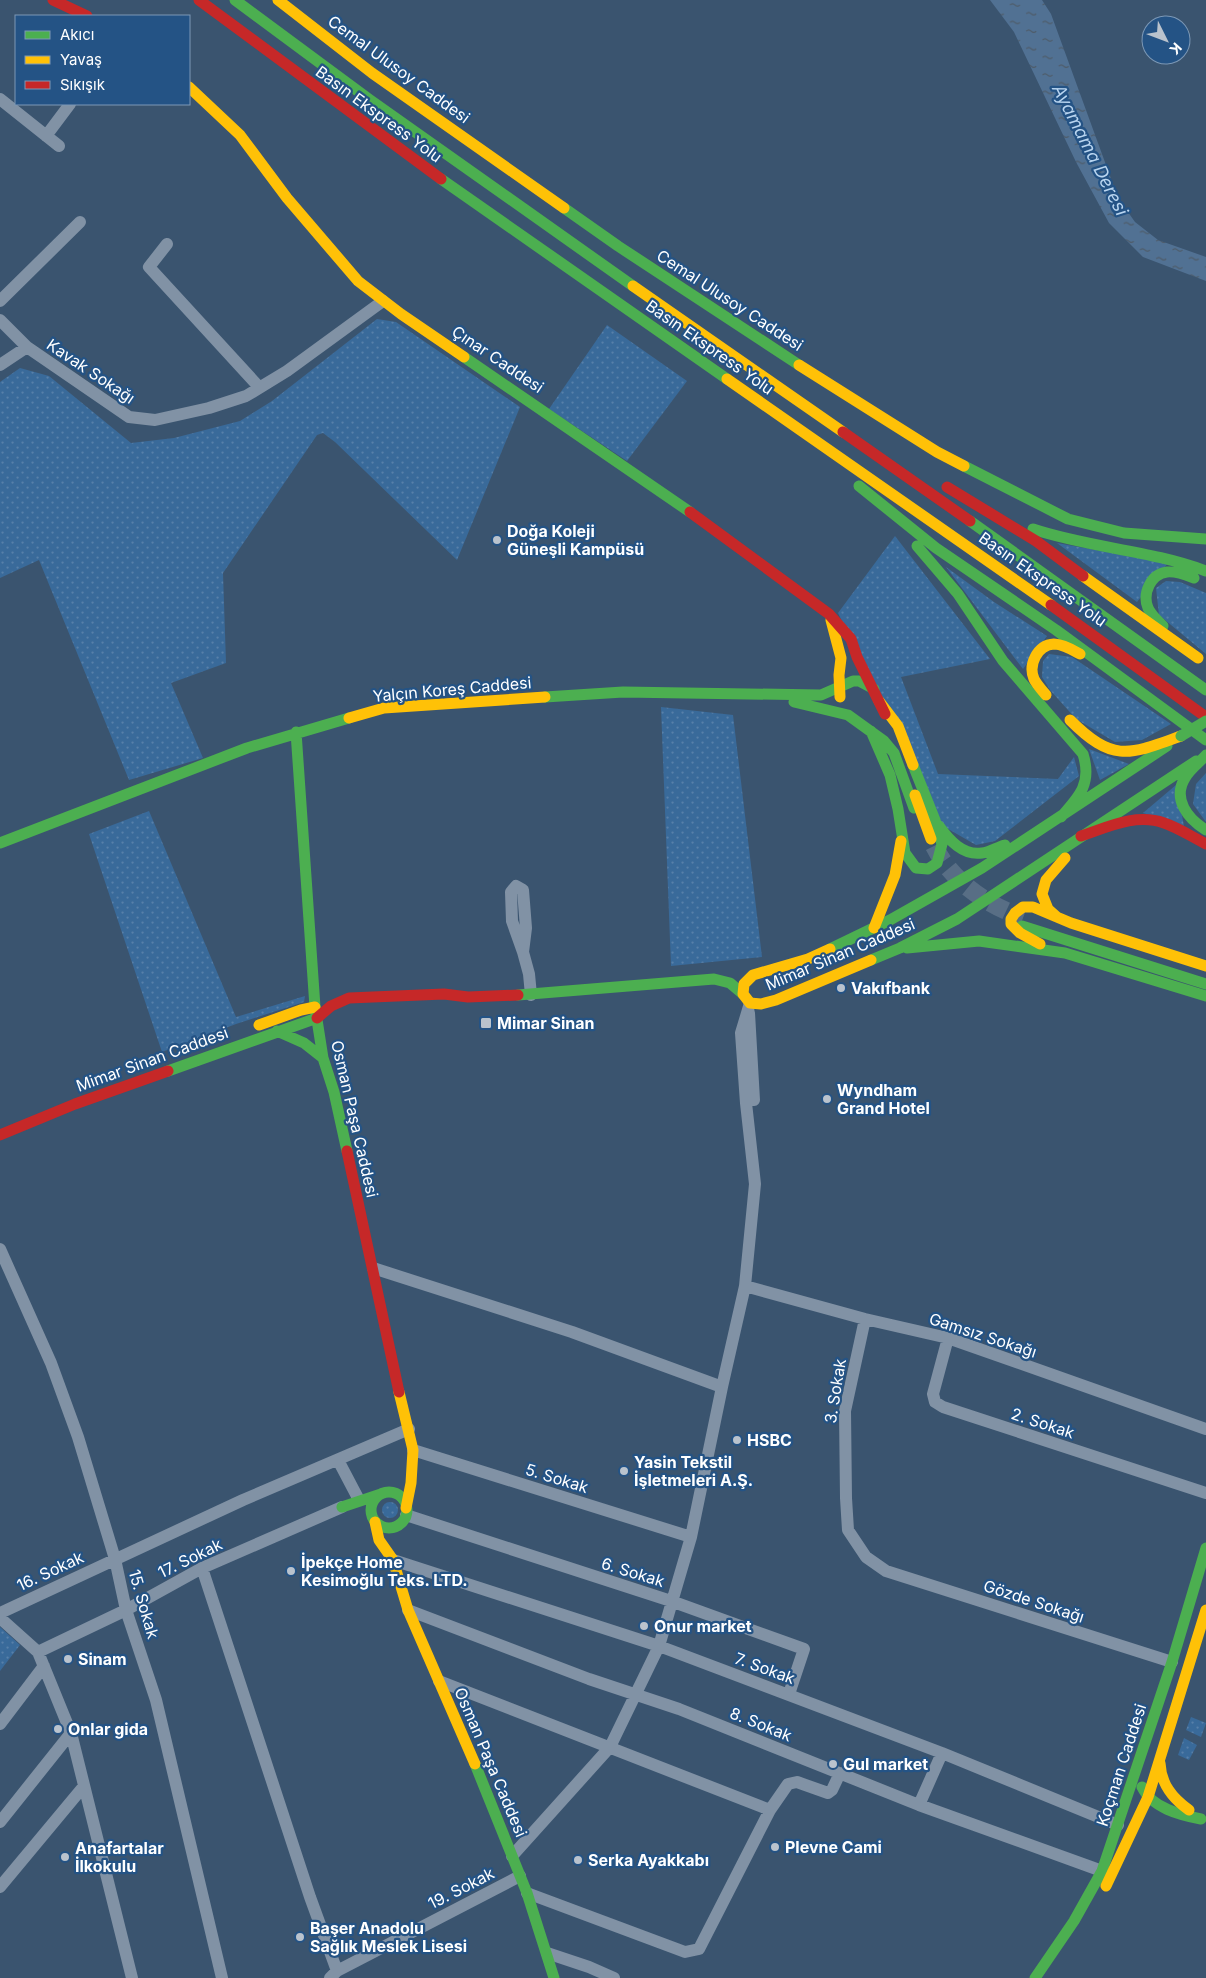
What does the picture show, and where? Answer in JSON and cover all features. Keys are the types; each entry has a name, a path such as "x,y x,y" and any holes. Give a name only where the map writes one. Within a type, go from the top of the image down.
{"main road":[{"path":"53,0 85,15"},
{"name":"Basın Ekspress Yolu","path":"199,0 296,74 450,186 977,552 1206,717"},
{"name":"Basın Ekspress Yolu","path":"235,0 500,193 993,536 1206,690"},
{"name":"Cemal Ulusoy Caddesi","path":"278,0 372,73 618,246 785,356 937,452 1068,519 1124,533 1206,539"},
{"name":"Çınar Caddesi","path":"190,88 240,135 287,198 358,281 660,490 829,614 850,639 879,701"},
{"path":"698,359 711,376 841,472 936,548 1056,630 1206,740"},
{"path":"749,366 783,380 850,423"},
{"path":"848,479 940,572 958,594 1003,661 1083,754 1088,771 1086,783 1074,803 1061,817"},
{"path":"940,483 1036,541 1202,661"},
{"path":"955,493 1019,524 1061,539 1171,558 1206,571"},
{"path":"1202,661 1152,615 1147,607 1146,599 1148,586 1158,574 1178,573 1206,583"},
{"path":"829,614 841,658 840,700 848,715"},
{"path":"1106,668 1074,651 1055,644 1039,651 1031,666 1036,684 1079,730 1101,746 1115,751 1141,751 1181,736 1206,721"},
{"name":"Yalçın Koreş Caddesi","path":"0,843 247,748 296,732 384,708 623,692 820,695 853,681 860,681 874,689"},
{"path":"749,695 809,705 848,715 884,741 894,753 932,856"},
{"path":"871,731 890,775 905,853 909,861 916,868 928,869 937,863 942,844 935,820 898,726 879,701"},
{"path":"879,701 894,734 930,839"},
{"name":"Osman Paşa Caddesi","path":"296,732 316,1012 322,1058 334,1092 383,1323 413,1450 411,1482 404,1515 394,1541 393,1560"},
{"name":"Mimar Sinan Caddesi","path":"1181,736 982,868 874,928 808,959 753,974 744,984 747,1003 762,1004 776,1000 900,948 966,914 1081,836 1206,755"},
{"path":"1206,755 1182,782 1181,791 1183,807 1188,816 1206,830"},
{"path":"1058,919 1041,898 1042,887 1048,875 1066,858 1081,836 1124,822 1149,819 1174,827 1206,844"},
{"path":"935,820 945,836 958,847 980,853 1033,835"},
{"path":"874,928 895,875 902,836"},
{"path":"1206,966 1058,919 1033,907 1027,906 1018,909 1012,919 1016,932 1023,937 1065,953 1206,996"},
{"path":"1206,974 1022,922 1206,984"},
{"path":"900,948 920,948 978,941 1065,953"},
{"path":"316,1012 349,998 444,994 468,997 531,995 714,979 724,980 736,986 747,1003"},
{"name":"Mimar Sinan Caddesi","path":"245,1031 301,1010 316,1012"},
{"name":"Mimar Sinan Caddesi","path":"0,1135 75,1104 276,1032 316,1012"},
{"path":"276,1032 304,1043 322,1058"},
{"name":"Mimar Sinan Caddesi","path":"0,1123 217,1041"},
{"path":"373,1519 372,1505 377,1496 399,1482 413,1450"},
{"path":"342,1507 359,1509 387,1528 392,1527 404,1515 399,1496 384,1493"},
{"name":"17. Sokak","path":"342,1507 384,1493"},
{"name":"Osman Paşa Caddesi","path":"373,1519 379,1540 393,1560 408,1610 482,1777 527,1893 554,1978"},
{"name":"Koçman Caddesi","path":"1035,1978 1074,1921 1102,1871 1172,1662 1206,1548"},
{"name":"Koçman Caddesi","path":"1048,1978 1082,1927 1113,1874 1148,1797 1206,1610"},
{"path":"1153,1721 1153,1748 1141,1786 1145,1794 1184,1816 1203,1820"},
{"path":"1160,1757 1161,1776 1166,1790 1181,1805 1203,1820"}],"street":[{"path":"0,99 59,146"},
{"path":"46,136 69,105"},
{"path":"0,301 80,222"},
{"path":"167,244 149,267 260,388"},
{"name":"Kavak Sokağı","path":"0,320 27,347 129,417 155,420 209,408 246,396 287,371 384,300"},
{"path":"0,365 27,347"},
{"path":"523,952 529,974 531,995"},
{"path":"512,1856 610,1747 659,1646 691,1538 745,1286 755,1184 741,1033 747,1003"},
{"name":"15. Sokak","path":"0,1249 54,1372 78,1437 115,1559 126,1610 156,1700 222,1978"},
{"path":"372,1268 572,1332 722,1387"},
{"name":"Gamsız Sokağı","path":"745,1286 865,1319 948,1338 1206,1429"},
{"name":"3. Sokak","path":"865,1319 845,1412 848,1530 866,1557 886,1571"},
{"name":"2. Sokak","path":"948,1338 933,1394 935,1402 943,1407 1206,1493"},
{"name":"16. Sokak","path":"0,1613 243,1500 409,1429"},
{"name":"5. Sokak","path":"413,1450 691,1538"},
{"path":"338,1460 359,1500"},
{"name":"17. Sokak","path":"38,1652 126,1610 202,1568 342,1507"},
{"name":"6. Sokak","path":"404,1515 671,1601 804,1649 789,1694"},
{"name":"7. Sokak","path":"393,1560 659,1646 942,1753 1118,1826"},
{"path":"202,1568 333,1974"},
{"name":"Gözde Sokağı","path":"886,1571 1172,1662"},
{"name":"8. Sokak","path":"408,1610 589,1679 679,1708 919,1805 1102,1871"},
{"path":"0,1618 38,1652 71,1733 132,1978"},
{"path":"0,1724 44,1666"},
{"path":"439,1681 770,1810"},
{"path":"0,1822 71,1733"},
{"path":"919,1805 942,1753"},
{"path":"527,1893 686,1952 699,1949 770,1810 784,1787 797,1782 828,1793 832,1790 840,1773"},
{"path":"0,1887 84,1786"},
{"name":"19. Sokak","path":"333,1974 520,1876"},
{"path":"546,1953 589,1967 614,1978"}],"shaded area":[{"path":"377,319 396,322 520,407 457,560 335,442 323,433 317,435 223,573 226,663 171,683 203,758 129,780 39,560 0,578 0,382 20,368 49,376 131,443 174,438 240,421 272,401"},
{"path":"607,325 687,381 627,461 549,409"},
{"path":"895,536 990,659 901,677 938,774 1058,779 1074,757 1079,776 995,841 976,845 943,826 838,613"},
{"path":"1057,543 1168,563 1137,602"},
{"path":"946,567 994,602 1047,636 1023,669"},
{"path":"1166,581 1180,582 1206,593 1206,654 1159,615 1156,588"},
{"path":"1049,654 1072,657 1171,724 1142,740 1115,742 1076,719 1050,690 1042,677 1043,661"},
{"path":"661,707 733,715 762,957 671,966"},
{"path":"1089,749 1129,764 1100,780"},
{"path":"1206,773 1206,822 1193,804 1196,784"},
{"path":"1176,785 1184,826 1143,813"},
{"path":"149,811 236,1017 305,996 304,1002 236,1024 162,1052 89,834"},
{"path":"390,1502 398,1510 390,1518 382,1510"},
{"path":"0,1627 20,1645 0,1671"},
{"path":"1191,1717 1206,1723 1201,1737 1186,1730"},
{"path":"1184,1738 1197,1745 1189,1760 1178,1755"}],"water":[{"name":"Ayamama Deresi","path":"990,0 1042,0 1051,14 1118,198 1135,222 1158,240 1206,257 1206,281 1143,257 1109,223 1076,162 1014,32"}],"tunnel":[{"path":"934,846 950,870 971,890 983,899 1023,918"}],"traffic: fast":[{"path":"235,0 370,100 633,286"},
{"path":"441,179 727,379"},
{"path":"564,208 618,246 799,365"},
{"path":"464,357 690,512"},
{"path":"964,466 1068,519 1124,533 1206,539"},
{"path":"859,486 936,548 1056,630 1206,740"},
{"path":"970,521 1206,690"},
{"path":"1033,529 1076,541 1163,558 1206,571"},
{"path":"917,546 958,594 1003,661 1083,754 1086,773 1083,788 1061,817"},
{"path":"1163,626 1148,608 1146,602 1147,591 1152,580 1156,576 1167,572 1194,578"},
{"path":"545,697 623,692 821,695 853,681 859,681 874,689"},
{"path":"794,702 848,715 884,741 894,753 914,808"},
{"path":"0,843 247,748 349,718"},
{"path":"1181,736 1206,721"},
{"path":"871,731 890,775 905,853 916,868 928,869 937,863 942,844 935,820 913,765"},
{"path":"296,732 315,1007 323,1058 334,1092 347,1151"},
{"path":"830,949 890,920 982,868 1167,746"},
{"path":"1206,755 1187,775 1181,786 1180,793 1181,801 1188,814 1206,830"},
{"path":"871,960 900,948 957,919 1196,761"},
{"path":"939,826 957,846 969,852 985,852 1005,845"},
{"path":"1022,926 1206,984"},
{"path":"907,948 979,941 1065,953 1206,996"},
{"path":"518,995 714,979 730,983 743,994"},
{"path":"168,1071 317,1018"},
{"path":"277,1031 304,1043 323,1058"},
{"path":"389,1492 401,1498 407,1510 401,1522 389,1528 377,1522 371,1510 377,1498 389,1492"},
{"path":"342,1507 381,1494"},
{"path":"1035,1978 1074,1921 1102,1871 1172,1662 1206,1548"},
{"path":"475,1764 527,1893 554,1978"},
{"path":"1142,1787 1152,1800 1167,1809 1201,1819"}],"traffic: slow":[{"path":"278,0 372,73 564,208"},
{"path":"190,88 240,135 287,198 358,281 401,314 464,357"},
{"path":"633,286 843,432"},
{"path":"799,365 937,452 964,466"},
{"path":"727,379 1051,605"},
{"path":"1083,576 1198,658"},
{"path":"831,620 841,658 839,675 840,697"},
{"path":"1046,695 1032,674 1033,662 1039,652 1048,645 1057,644 1080,654"},
{"path":"349,718 384,708 545,697"},
{"path":"879,701 898,726 913,765"},
{"path":"1070,720 1098,743 1110,749 1122,751 1148,748 1181,736"},
{"path":"915,795 931,839"},
{"path":"874,928 895,875 901,841"},
{"path":"1057,917 1048,909 1042,894 1046,880 1065,858"},
{"path":"1040,944 1020,933 1011,924 1011,919 1015,913 1023,907 1033,907 1071,923 1206,966"},
{"path":"830,949 808,959 753,975 744,984 743,994 750,1003 761,1004 776,1000 871,960"},
{"path":"259,1025 315,1007"},
{"path":"399,1392 413,1450 411,1483 406,1508"},
{"path":"375,1522 379,1540 393,1560 408,1610 475,1764"},
{"path":"1106,1886 1148,1797 1206,1610"},
{"path":"1160,1763 1168,1790 1177,1801 1189,1810"}],"traffic: jam":[{"path":"53,0 85,15"},
{"path":"199,0 441,179"},
{"path":"843,432 970,521"},
{"path":"947,487 1036,541 1083,576"},
{"path":"690,512 829,614 851,639 857,657 885,714"},
{"path":"1051,605 1206,717"},
{"path":"1081,836 1122,822 1154,820 1170,825 1206,844"},
{"path":"317,1018 331,1006 349,998 444,994 468,997 518,995"},
{"path":"0,1135 75,1104 168,1071"},
{"path":"347,1151 399,1392"}],"place":[{"name":"Doğa Koleji Güneşli Kampüsü","path":"497,540"},
{"name":"Vakıfbank","path":"841,988"},
{"name":"Mimar Sinan","path":"486,1023"},
{"name":"Wyndham Grand Hotel","path":"827,1099"},
{"name":"HSBC","path":"737,1440"},
{"name":"Yasin Tekstil İşletmeleri A.Ş.","path":"624,1471"},
{"name":"İpekçe Home Kesimoğlu Teks. LTD.","path":"291,1571"},
{"name":"Onur market","path":"644,1626"},
{"name":"Sinam","path":"68,1659"},
{"name":"Onlar gida","path":"58,1729"},
{"name":"Gul market","path":"833,1764"},
{"name":"Plevne Cami","path":"775,1847"},
{"name":"Anafartalar İlkokulu","path":"65,1857"},
{"name":"Serka Ayakkabı","path":"578,1860"},
{"name":"Başer Anadolu Sağlık Meslek Lisesi","path":"300,1937"}]}
